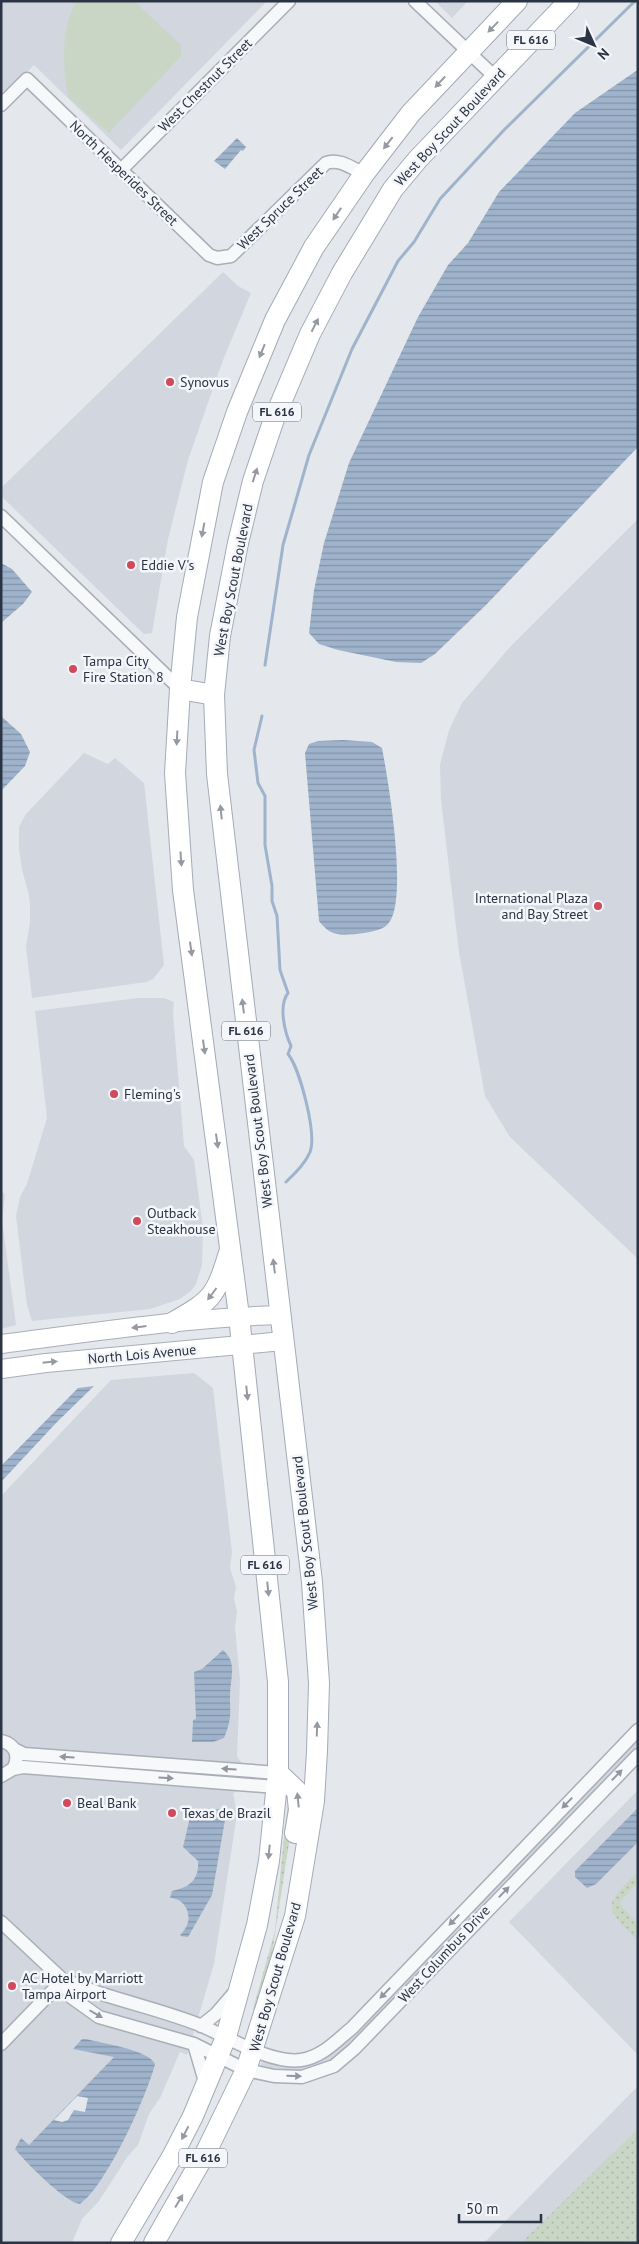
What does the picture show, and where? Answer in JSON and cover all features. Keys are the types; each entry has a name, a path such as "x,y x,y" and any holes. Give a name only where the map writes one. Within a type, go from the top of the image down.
{"main road":[{"name":"FL 616","path":"121,2243 173,2155 226,2037 259,1916 268,1861 277,1780 278,1682 231,1249 183,890 175,773 187,617 213,482 237,412 275,320 314,247 364,174 411,113 517,1"},
{"name":"West Boy Scout Boulevard","path":"154,2243 207,2150 246,2070 254,2051 295,1916 314,1801 319,1683 312,1582 216,774 214,695 220,636 238,543 253,482 274,419 310,334 342,273 393,189 418,159 569,1"},
{"path":"180,689 214,695"},
{"path":"172,1323 196,1309 213,1294 219,1284 231,1249"},
{"path":"277,1780 297,1791 299,1810 281,1926 284,1952"}],"street":[{"name":"West Chestnut Street","path":"121,170 289,1"},
{"path":"415,1 495,77"},
{"name":"North Hesperides Street","path":"1,105 28,79 209,255 224,258"},
{"name":"West Spruce Street","path":"224,258 231,256 326,164 332,161 341,162 364,174"},
{"path":"1,516 180,689"},
{"name":"North Lois Avenue","path":"1,1344 239,1316 280,1315"},
{"name":"North Lois Avenue","path":"1,1369 46,1363 283,1341"},
{"name":"West Columbus Drive","path":"63,1980 99,1993 150,2007 201,2026 254,2051 300,2060 323,2052 352,2028 638,1730"},
{"path":"1,1741 24,1754 132,1762 277,1780"},
{"path":"13,1770 17,1760 14,1749"},
{"name":"West Columbus Drive","path":"63,1980 71,1997 99,2017 194,2044 246,2070 274,2076 302,2077 334,2066 354,2049 638,1755"},
{"path":"132,1762 142,1777"},
{"path":"1,1776 23,1766 142,1777 277,1780"},
{"path":"1,1922 63,1980 1,2044"},
{"path":"201,2026 216,2014 241,1984"},
{"path":"194,2044 206,2085"}],"shaded area":[{"path":"1,1 267,1 121,150 34,65 1,98"},
{"path":"435,1 468,1 452,18"},
{"path":"223,272 238,286 251,293 223,360 188,460 168,539 152,633 144,634 1,496 1,488"},
{"path":"638,519 638,1259 510,1137 485,1096 459,952 441,800 440,765 449,730 462,703 510,647"},
{"path":"84,753 108,764 115,758 144,783 164,965 153,979 146,982 32,998 26,946 30,923 30,906 22,870 19,827 26,814"},
{"path":"138,998 164,998 174,1002 173,1014 184,1146 194,1160 203,1229 202,1265 196,1284 191,1291 180,1299 150,1309 32,1321 27,1305 16,1216 20,1197 27,1184 47,1118 35,1011"},
{"path":"1,1190 5,1195 2,1220 16,1325 1,1329"},
{"path":"194,1373 213,1388 232,1552 230,1568 236,1587 234,1598 237,1612 235,1627 240,1681 237,1756 243,1765 242,1790 233,1793 237,1814 214,1964 187,2055 180,2052 160,2098 149,2114 138,2145 128,2156 99,2201 82,2219 72,2243 1,2243 1,1496 111,1380"},
{"path":"638,1739 638,1745 350,2044 330,2061 301,2071 274,2070 260,2067 263,2059 303,2065 327,2057 356,2032"},
{"path":"638,1790 638,2055 509,1922"},
{"path":"638,2086 638,2243 484,2243"}],"green space":[{"path":"77,1 134,1 181,45 181,56 109,133 68,97 64,61 65,35"},
{"path":"290,1792 295,1804 271,1960 256,2010 253,2009 275,1931"},
{"path":"638,1872 638,1883 620,1902 621,1906 638,1924 638,1941 619,1920 612,1906 613,1900 618,1893"},
{"path":"638,2129 638,2243 521,2243"}],"water":[{"path":"638,71 638,447 485,606 435,654 421,663 396,662 338,650 319,644 309,633 314,590 324,543 349,463 418,317 448,265 468,243 499,192 575,113"},
{"path":"237,138 246,147 243,151 241,150 225,169 214,161"},
{"path":"1,563 12,569 32,592 23,604 1,623"},
{"path":"1,716 21,734 30,752 25,766 1,791"},
{"path":"318,741 372,742 382,748 392,811 397,866 397,891 394,911 388,924 373,931 356,934 335,934 319,921 305,753 309,744"},
{"path":"94,1386 57,1422 1,1482 1,1466 78,1388"},
{"path":"223,1650 228,1655 232,1665 230,1716 227,1731 224,1738 213,1742 192,1742 193,1720 196,1719 194,1672 202,1669"},
{"path":"638,1808 638,1842 596,1884 587,1888 575,1877 575,1871"},
{"path":"224,1810 225,1820 212,1895 188,1937 180,1936 187,1925 188,1911 183,1903 170,1898 172,1891 188,1885 197,1873 198,1861 183,1847 191,1813"},
{"path":"82,2039 134,2051 151,2059 155,2064 135,2118 113,2160 102,2179 80,2204 65,2197 56,2190 15,2149 21,2138 29,2145 114,2057 73,2049"}],"pier":[{"path":"77,2096 88,2098 85,2112 74,2110 68,2120 62,2122 54,2120"}],"waterway":[{"path":"265,665 283,545 309,455 352,349 398,261 414,242 440,199 504,130 635,1"},
{"path":"262,716 254,750 258,783 265,796 265,845 272,886 272,901 277,916 280,970 288,993 283,1005 283,1012 291,1046 288,1054 302,1087 309,1117 312,1143 308,1156 300,1168 286,1182"},
{"path":"191,1234 199,1229"}],"place":[{"name":"Synovus","path":"170,382"},
{"name":"Eddie V's","path":"131,565"},
{"name":"Tampa City Fire Station 8","path":"73,669"},
{"name":"International Plaza and Bay Street","path":"598,906"},
{"name":"Fleming's","path":"114,1094"},
{"name":"Outback Steakhouse","path":"137,1221"},
{"name":"Beal Bank","path":"67,1803"},
{"name":"Texas de Brazil","path":"172,1813"},
{"name":"AC Hotel by Marriott Tampa Airport","path":"12,1986"}]}
